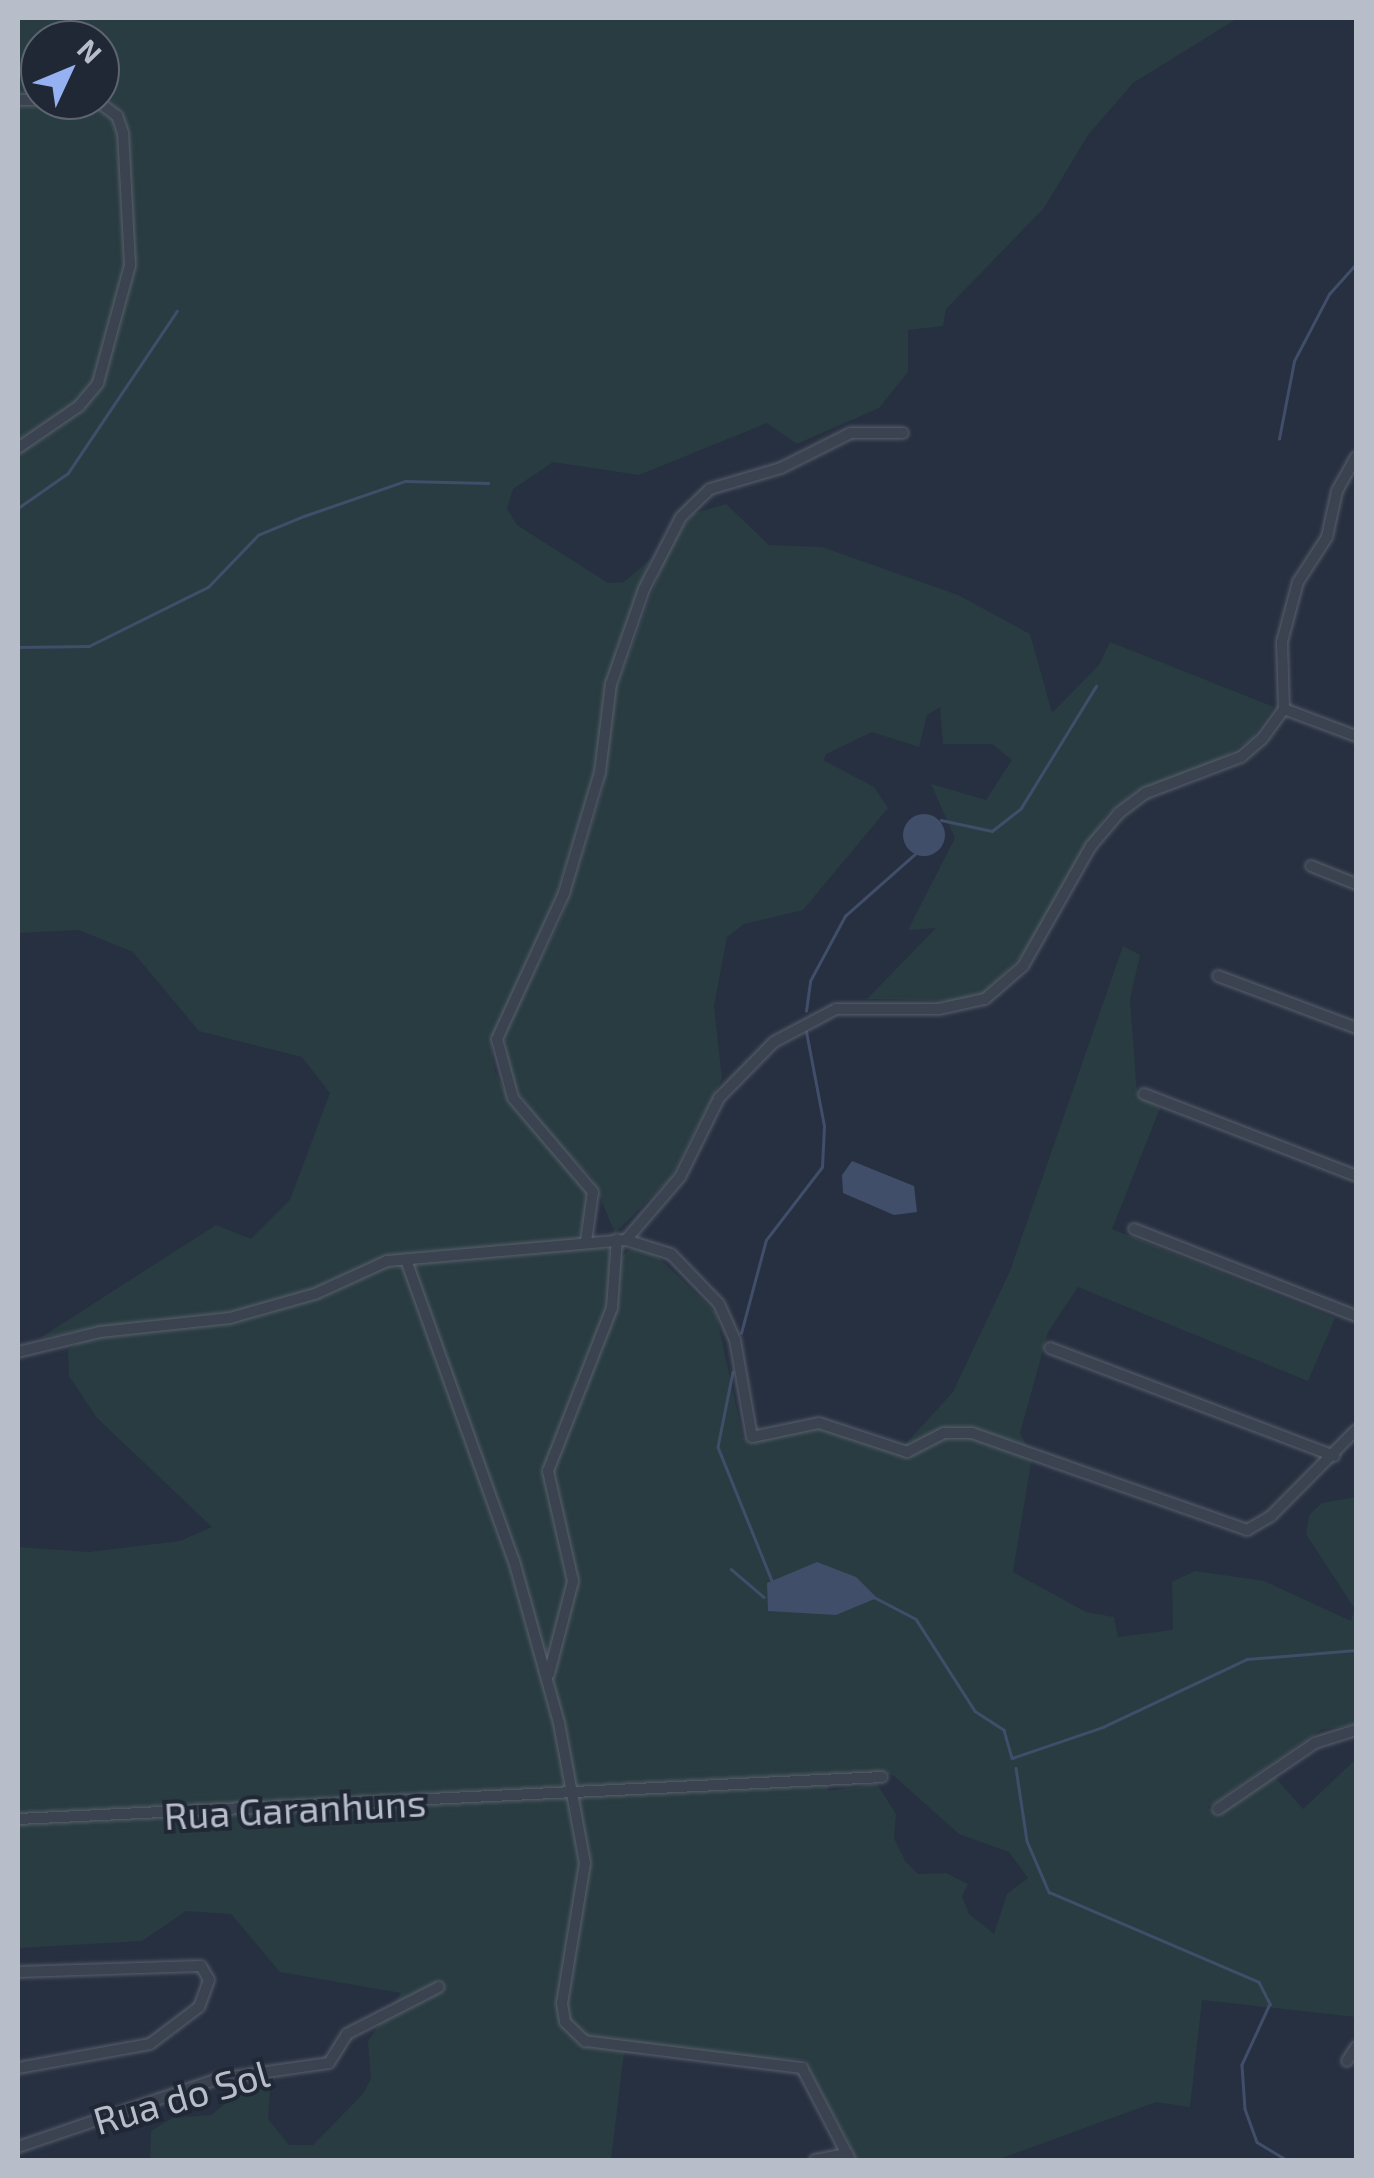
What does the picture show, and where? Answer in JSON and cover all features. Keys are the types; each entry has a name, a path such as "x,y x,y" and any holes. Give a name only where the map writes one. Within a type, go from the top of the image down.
{"street":[{"path":"18,448 79,406 98,382 130,265 123,133 118,120"},
{"path":"586,1241 592,1192 514,1098 497,1040 564,893 600,772 611,684 644,590 681,517 705,492 851,433 903,433"},
{"path":"548,1674 573,1580 548,1471 612,1308 621,1239 680,1177 719,1098 774,1042 836,1009 939,1009 985,1000 1023,966 1091,846 1119,814 1146,793 1242,756 1284,709 1281,658 1292,603 1356,458"},
{"path":"1284,709 1356,736"},
{"path":"1310,866 1356,884"},
{"path":"1218,976 1356,1028"},
{"path":"1144,1094 1356,1176"},
{"path":"1134,1229 1356,1316"},
{"path":"18,1352 100,1332 230,1318 406,1260 621,1239 671,1254 719,1304 735,1340 752,1437 819,1423 907,1452 944,1433 972,1434 1247,1530 1334,1456 1356,1430"},
{"path":"406,1260 548,1674 585,1863 562,2007 568,2027 584,2041 802,2068 818,2086 848,2157 816,2160"},
{"path":"1050,1348 1334,1456"},
{"path":"1218,1809 1315,1743 1356,1730"},
{"name":"Rua Garanhuns","path":"18,1819 882,1776"},
{"path":"18,1972 204,1966 206,1995 180,2026 131,2052 18,2068"},
{"name":"Rua do Sol","path":"22,2145 218,2079 329,2062 348,2034 439,1987"},
{"path":"1347,2062 1356,2047"},
{"path":"18,2160 22,2145"}],"green space":[{"path":"18,18 1238,18 1133,83 1088,135 1044,208 946,309 943,326 908,330 908,372 879,408 797,444 767,423 639,475 553,462 513,489 507,509 517,525 608,583 624,582 651,559 616,650 597,763 556,897 491,1043 495,1072 515,1109 586,1190 585,1228 577,1236 622,1257 630,1249 652,1251 716,1313 743,1438 820,1421 901,1449 953,1392 1010,1271 1123,946 1140,955 1130,999 1137,1094 1160,1108 1112,1229 1335,1318 1308,1381 1078,1287 1048,1332 1020,1433 1032,1457 1013,1572 1086,1612 1114,1617 1118,1637 1173,1630 1172,1582 1195,1571 1264,1581 1351,1621 1355,1609 1306,1534 1309,1515 1322,1503 1356,1497 1356,1724 1321,1730 1208,1807 1217,1815 1274,1776 1303,1809 1356,1759 1356,2017 1202,2000 1190,2107 1156,2102 997,2160 858,2160 805,2060 624,2053 611,2160 150,2160 151,2131 172,2118 211,2115 250,2085 270,2090 268,2119 289,2145 313,2145 362,2095 371,2079 368,2041 401,1993 280,1972 231,1914 186,1911 142,1941 18,1948 18,1547 89,1552 180,1541 212,1527 97,1418 69,1376 68,1350 106,1326 40,1338 216,1225 251,1239 290,1200 330,1093 302,1057 199,1031 133,952 79,930 18,933","holes":["877,1772 894,1776 959,1834 1009,1852 1028,1878 1007,1894 994,1934 969,1914 962,1896 968,1884 946,1873 918,1874 905,1861 894,1838 896,1814 877,1784 828,1791 827,1778"]},
{"path":"726,504 769,545 822,547 958,595 1030,634 1052,713 1099,665 1110,642 1274,707 1252,738 1217,762 1137,791 1106,815 1025,952 983,994 957,1001 867,999 936,928 908,930 955,838 931,784 986,800 1012,760 992,744 943,744 940,707 927,715 919,747 872,732 826,754 823,760 874,787 888,808 803,910 744,924 727,937 714,1006 722,1079 670,1179 615,1233 592,1178 546,1133 511,1081 504,1032 562,917 603,789 615,691 669,547 692,514"}],"water":[{"path":"924,814 939,820 945,835 939,850 924,856 909,850 903,835 909,820"},
{"path":"852,1161 914,1186 917,1212 894,1215 843,1193 842,1175"},
{"path":"817,1562 856,1577 877,1598 836,1615 768,1611 767,1583"}],"waterway":[{"path":"1279,439 1294,361 1329,294 1356,264"},
{"path":"18,508 68,473 177,311"},
{"path":"18,647 89,646 208,587 258,535 304,516 405,481 488,483"},
{"path":"941,820 992,831 1021,808 1096,686"},
{"path":"806,1011 810,981 845,916 916,853"},
{"path":"741,1333 766,1240 822,1167 824,1126 806,1032"},
{"path":"733,1372 718,1447 773,1583"},
{"path":"731,1569 764,1597"},
{"path":"874,1597 916,1619 975,1711 1004,1730 1012,1758 1103,1727 1247,1659 1356,1650"},
{"path":"1016,1768 1027,1841 1049,1892 1259,1982 1270,2004 1242,2065 1245,2109 1257,2142 1287,2160"}]}
